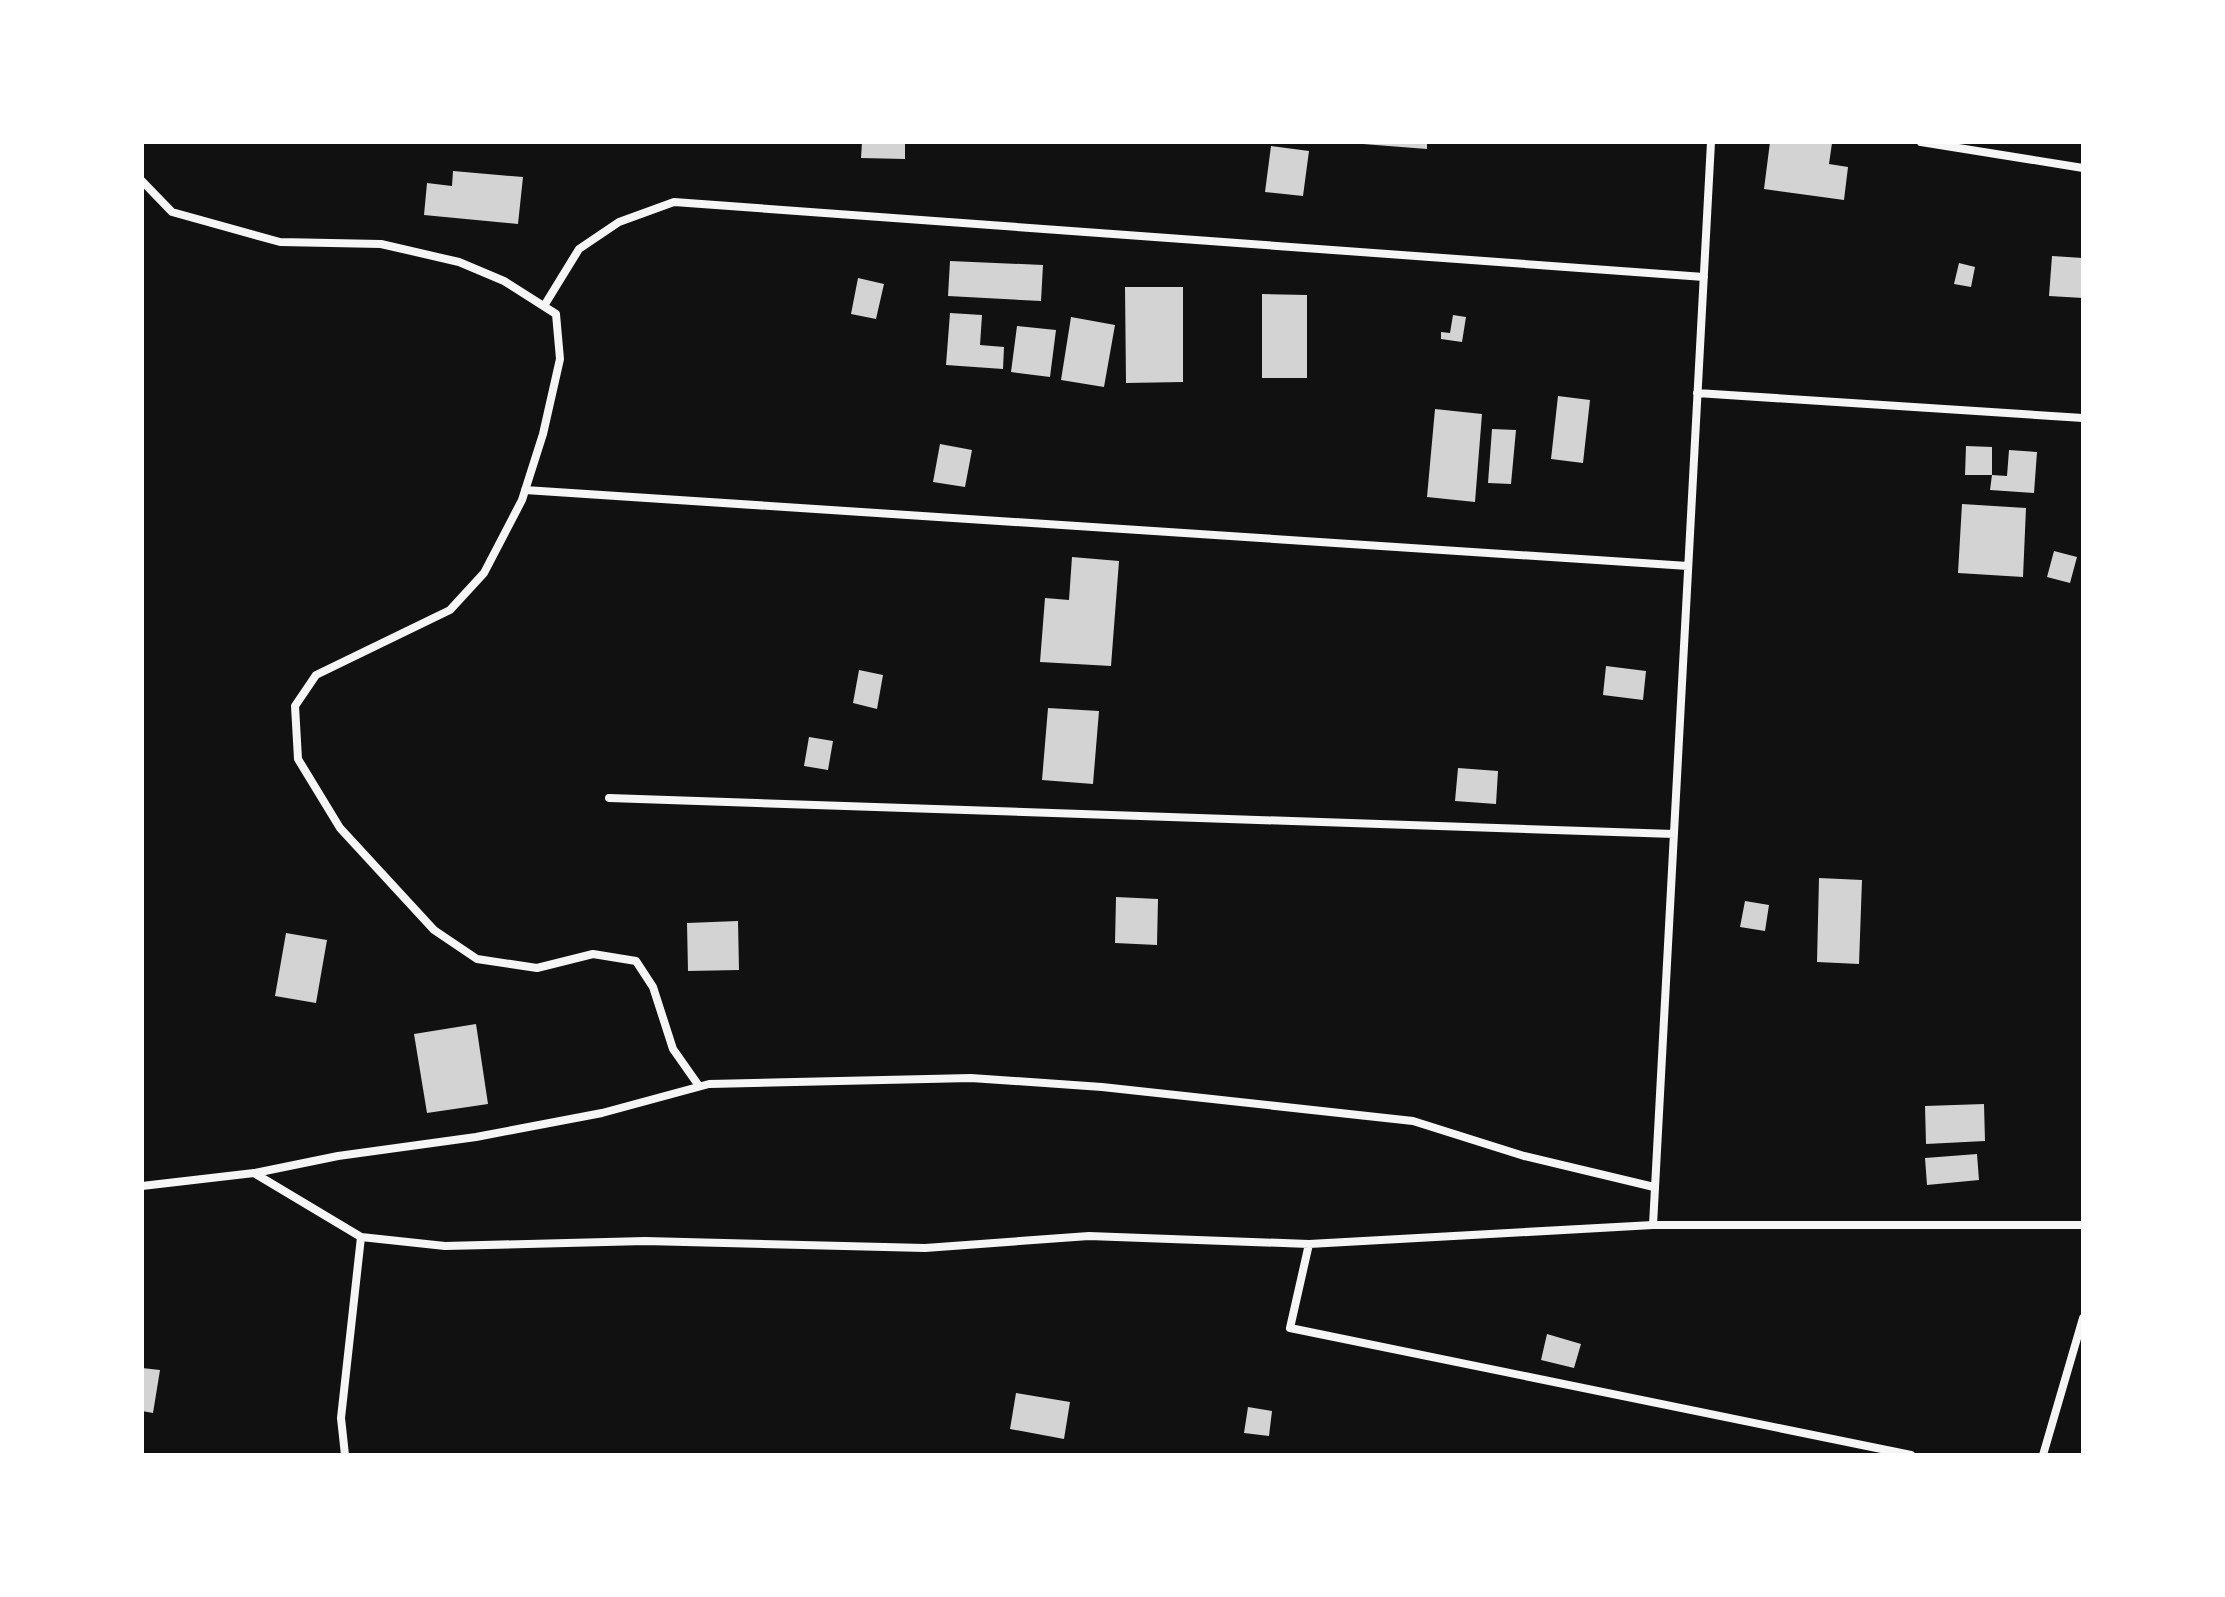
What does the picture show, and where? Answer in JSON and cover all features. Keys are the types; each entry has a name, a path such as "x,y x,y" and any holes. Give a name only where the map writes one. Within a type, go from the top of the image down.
{"street":[{"path":"1653,1225 1711,142"},
{"path":"1921,142 2083,168"},
{"path":"142,181 172,212 280,242 381,244 459,262 504,281 556,314 560,359 543,434 525,490 484,573 450,610 316,675 295,706 298,759 340,828 434,930 477,959 537,968 593,954 636,961 653,987 673,1049 699,1086"},
{"path":"544,306 579,249 619,222 674,202 1704,277"},
{"path":"1697,393 2083,418"},
{"path":"525,490 1688,566"},
{"path":"609,798 1674,834"},
{"path":"142,1186 254,1173 338,1156 476,1137 602,1113 699,1086 971,1078 1133,1090 1413,1121 1524,1156 1654,1187"},
{"path":"254,1173 361,1237 445,1246 645,1241 925,1248 1089,1236 1309,1244 1653,1225 2083,1225"},
{"path":"345,1455 341,1418 361,1237"},
{"path":"1309,1244 1290,1328 1911,1455"},
{"path":"2043,1455 2083,1318"}],"building":[{"path":"862,142 905,143 905,159 861,158"},
{"path":"1427,142 1427,149 1363,144"},
{"path":"1770,142 1832,143 1829,164 1848,167 1844,200 1764,189"},
{"path":"1271,146 1309,151 1303,196 1265,192"},
{"path":"453,171 523,177 518,224 424,215 427,183 452,186"},
{"path":"2052,256 2083,258 2083,298 2049,296"},
{"path":"950,261 1043,265 1041,301 948,296"},
{"path":"1959,263 1975,267 1971,287 1954,284"},
{"path":"858,278 884,284 876,319 851,314"},
{"path":"1125,287 1183,287 1183,382 1126,383"},
{"path":"1262,294 1307,295 1307,378 1262,378"},
{"path":"950,313 982,315 980,345 1004,347 1003,369 946,365"},
{"path":"1453,315 1466,317 1462,342 1441,339 1441,332 1450,333"},
{"path":"1071,317 1115,325 1104,387 1061,380"},
{"path":"1017,326 1056,330 1050,377 1011,372"},
{"path":"1558,396 1590,400 1583,463 1551,459"},
{"path":"1435,409 1482,414 1475,502 1427,497"},
{"path":"1492,429 1516,430 1511,484 1488,483"},
{"path":"940,444 972,450 965,487 933,482"},
{"path":"1966,446 1992,447 1992,475 1965,475"},
{"path":"2009,450 2037,452 2034,493 1990,490 1992,475 2007,476"},
{"path":"1962,504 2026,508 2023,577 1958,573"},
{"path":"2054,551 2077,557 2070,583 2047,577"},
{"path":"1072,557 1119,561 1111,666 1040,662 1045,598 1069,600"},
{"path":"1606,666 1646,671 1643,700 1603,695"},
{"path":"859,670 883,675 877,709 853,703"},
{"path":"1048,708 1099,711 1093,784 1042,780"},
{"path":"809,737 833,741 828,770 804,766"},
{"path":"1458,768 1498,771 1496,804 1455,801"},
{"path":"1819,878 1862,880 1859,964 1817,962"},
{"path":"1116,897 1158,899 1157,945 1115,943"},
{"path":"1745,901 1769,905 1765,931 1740,927"},
{"path":"738,921 739,970 688,971 687,923"},
{"path":"286,933 327,940 316,1003 275,996"},
{"path":"476,1024 488,1104 427,1113 414,1034"},
{"path":"1984,1104 1985,1141 1926,1144 1925,1106"},
{"path":"1977,1154 1979,1180 1927,1185 1925,1158"},
{"path":"1547,1334 1581,1344 1574,1368 1541,1360"},
{"path":"142,1368 160,1370 153,1413 142,1411"},
{"path":"1016,1393 1070,1402 1064,1439 1010,1429"},
{"path":"1248,1407 1272,1411 1269,1436 1244,1433"}]}
